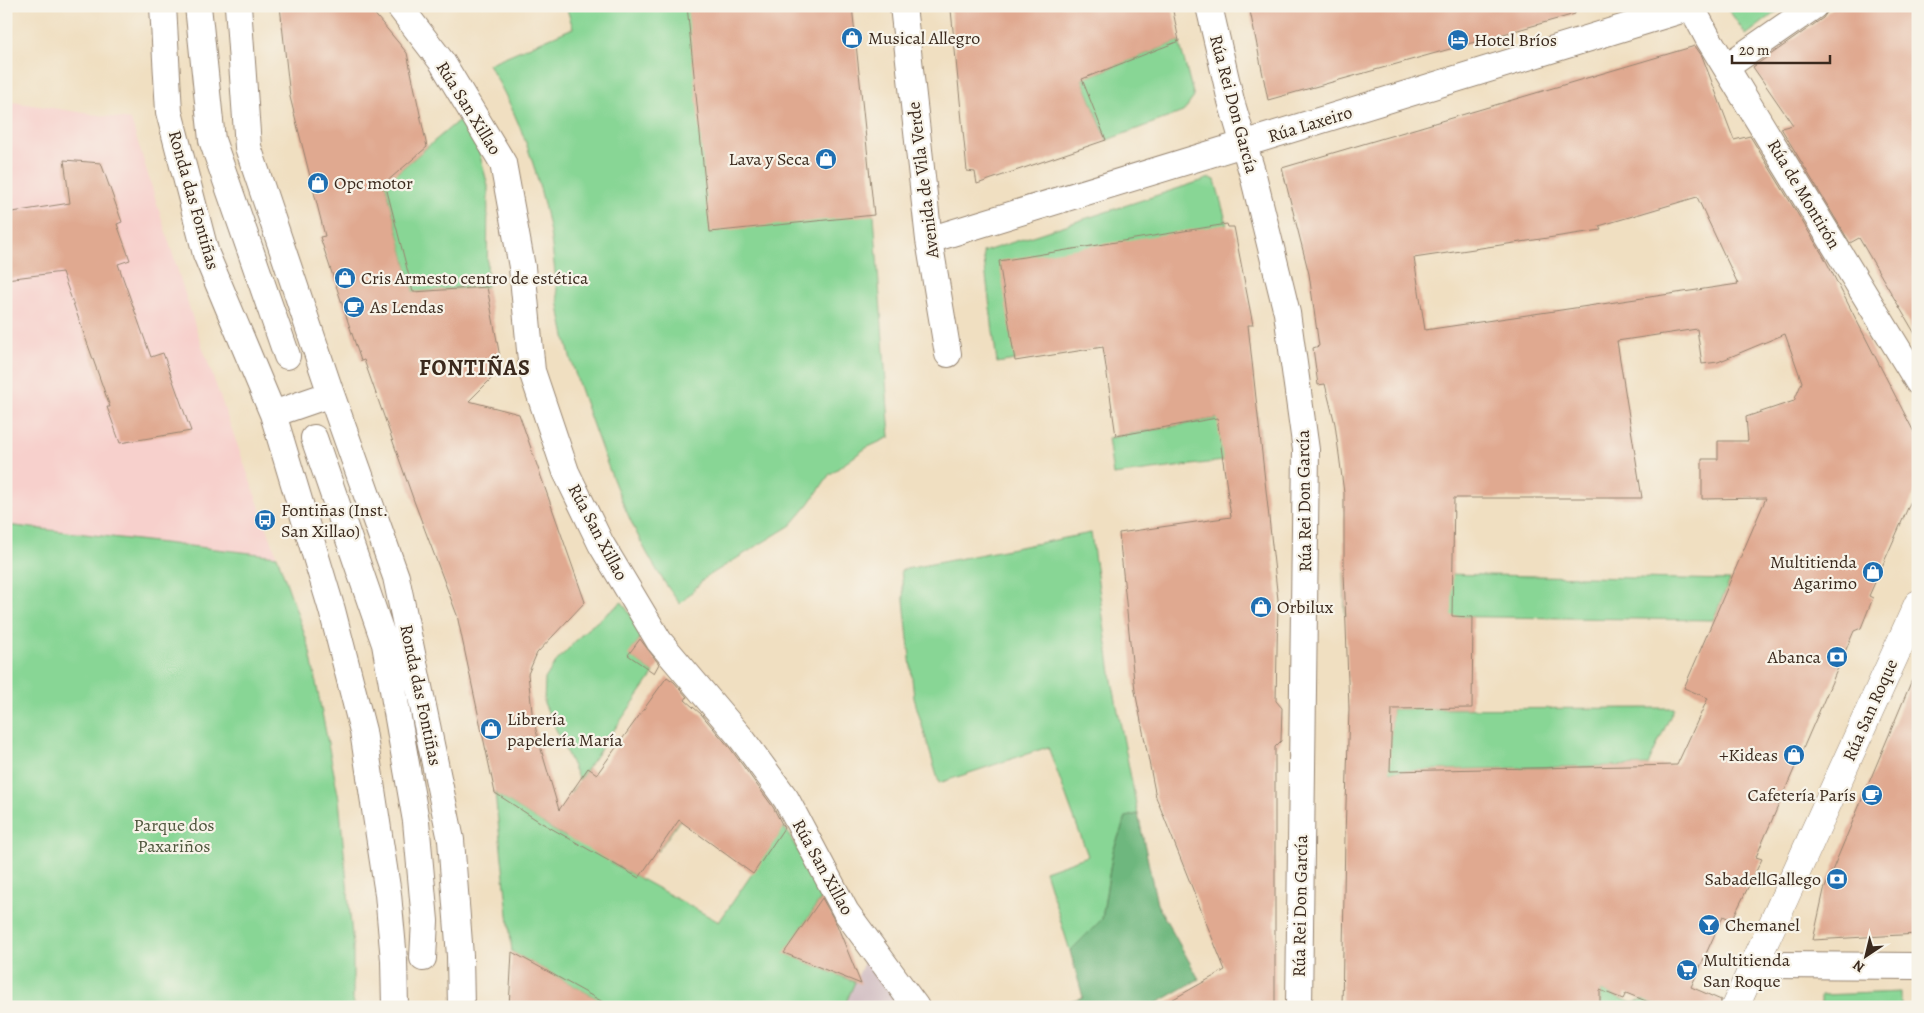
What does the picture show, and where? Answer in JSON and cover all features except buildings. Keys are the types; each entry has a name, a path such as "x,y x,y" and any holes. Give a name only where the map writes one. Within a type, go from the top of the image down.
{"street":[{"name":"Ronda das Fontiñas","path":"163,6 169,112 206,254 273,414 332,610 363,731 388,894 394,960 395,1007"},
{"path":"198,6 212,140 286,356"},
{"name":"Ronda das Fontiñas","path":"238,6 248,147 331,394 396,577 451,840 460,956 461,1007"},
{"name":"Rúa San Xillao","path":"399,6 442,62 503,163 522,267 532,371 566,472 601,544 659,641 742,739 786,799 846,912 916,1007"},
{"name":"Avenida de Vila Verde","path":"904,6 929,240 948,354"},
{"name":"Rúa Rei Don García","path":"1209,6 1242,144 1253,175 1286,313 1306,450 1299,1007"},
{"name":"Rúa Laxeiro","path":"929,240 1691,6"},
{"name":"Rúa de Montirón","path":"1691,6 1918,382"},
{"path":"1726,66 1814,6"},
{"path":"273,414 331,394"},
{"path":"314,438 385,644 416,821 425,921 423,958"},
{"name":"Rúa San Roque","path":"1735,1007 1918,604"},
{"path":"1753,968 1770,965 1918,966"}],"shaded area":[{"path":"6,101 131,120 196,329 277,556 6,525"},
{"path":"869,951 907,1007 844,1007"}],"green space":[{"path":"566,6 687,6 874,215 890,437 866,448 829,475 809,504 791,525 705,578 680,604 653,564 631,521 586,405 566,340 559,304 550,233 534,167 510,104 488,64 573,28"},
{"path":"1726,6 1784,6 1746,35"},
{"path":"1179,41 1194,97 1183,112 1107,140 1082,79"},
{"path":"465,115 475,136 488,186 487,287 413,292 385,183"},
{"path":"1210,178 1215,180 1227,224 1015,360 997,363 983,252"},
{"path":"1257,411 1262,456 1113,475 1108,438"},
{"name":"Parque dos Paxariños","path":"6,525 277,556 309,647 339,799 353,946 353,1007 6,1007"},
{"path":"1091,533 1112,680 1138,814 1126,817 1113,851 1102,919 1070,951 1045,871 1088,856 1048,747 939,783 914,698 901,570"},
{"path":"1344,572 1730,580 1713,620 1345,615"},
{"path":"622,602 643,634 629,655 654,673 579,780 544,703 545,679 555,663 585,631"},
{"path":"1674,708 1648,765 1389,771 1392,709"},
{"path":"578,783 600,799 684,814 658,851 630,833 610,862 719,922 784,827 824,894 785,953 855,982 844,1007 612,1007 512,952 495,793 566,837 571,791"},
{"path":"1138,814 1157,904 1199,979 1150,1007 1051,1007 1083,997 1070,951 1102,919 1113,851 1126,817"},
{"path":"1600,990 1632,1003 1645,1000 1661,1007 1600,1007"},
{"path":"1901,992 1901,1007 1821,1007 1821,995"}],"place":[{"name":"Musical Allegro","path":"852,38"},
{"name":"Hotel Bríos","path":"1458,40"},
{"name":"Lava y Seca","path":"826,159"},
{"name":"Opc motor","path":"318,183"},
{"name":"Cris Armesto centro de estética","path":"345,278"},
{"name":"As Lendas","path":"354,307"},
{"name":"Fontiñas (Inst. San Xillao)","path":"265,520"},
{"name":"Multitienda Agarimo","path":"1873,572"},
{"name":"Orbilux","path":"1261,607"},
{"name":"Abanca","path":"1837,657"},
{"name":"Librería papelería María","path":"491,729"},
{"name":"+Kideas","path":"1794,755"},
{"name":"Cafetería París","path":"1872,795"},
{"name":"SabadellGallego","path":"1837,879"},
{"name":"Chemanel","path":"1709,925"},
{"name":"Multitienda San Roque","path":"1687,970"}],"district":[{"name":"FONTIÑAS","path":"475,367"}]}
